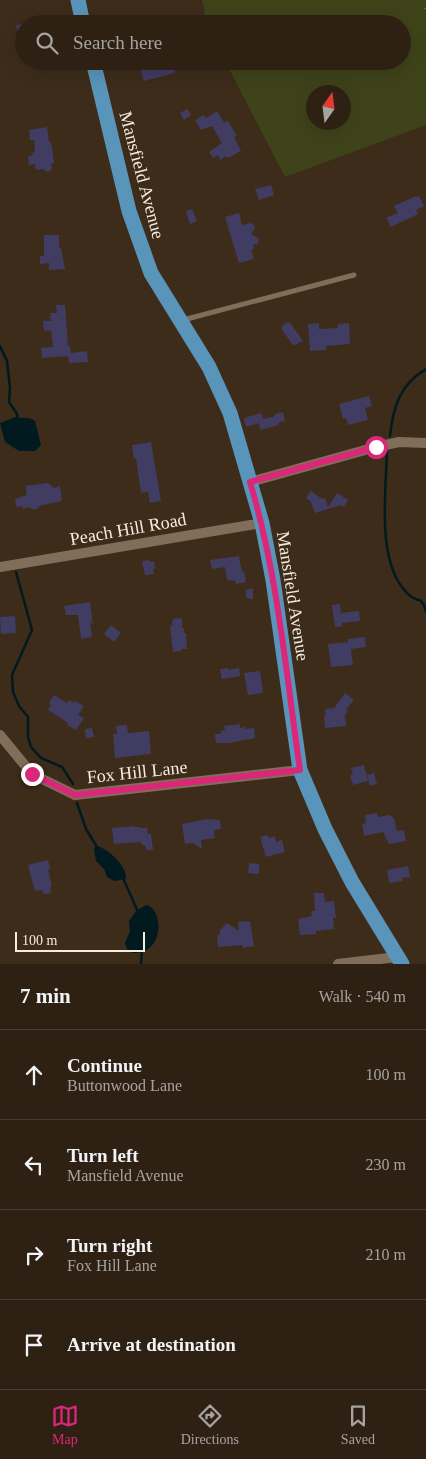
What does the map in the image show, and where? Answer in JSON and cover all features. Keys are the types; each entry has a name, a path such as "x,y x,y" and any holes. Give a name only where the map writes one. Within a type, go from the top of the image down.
{"main road":[{"path":"78,0 82,15"},
{"name":"Mansfield Avenue","path":"95,70 128,211 151,273 209,367 230,414 250,482 262,523 273,580 300,770 325,829 352,882 400,961"}],"street":[{"path":"250,482 376,447 399,442 426,443"},
{"name":"Peach Hill Road","path":"0,568 262,523"},
{"name":"Fox Hill Lane","path":"0,735 32,774 75,795 300,770"},
{"path":"338,964 400,961"}],"lane":[{"path":"180,321 354,275"}],"green space":[{"path":"202,0 426,0 426,125 285,177 230,70 411,70 411,15 205,15"}],"water":[{"path":"15,417 35,421 41,445 35,451 19,451 5,442 0,423"},
{"path":"95,846 105,849 120,863 126,874 126,879 114,881 107,877 104,869 96,861"},
{"path":"146,905 152,908 156,914 158,931 156,939 151,947 143,952 132,953 127,949 125,943 130,931 129,921 136,911"}],"building":[{"path":"141,70 175,70 175,73 144,81"},
{"path":"187,109 191,115 184,120 180,113"},
{"path":"217,111 224,123 228,121 237,136 234,137 241,151 220,160 218,155 213,158 209,152 222,143 212,126 201,130 195,120 204,115 206,118"},
{"path":"47,127 54,163 51,164 52,169 47,172 43,169 36,170 35,164 29,165 28,156 31,156 35,150 34,140 30,140 29,130"},
{"path":"271,185 274,195 259,200 255,189"},
{"path":"419,196 424,206 416,210 418,214 391,227 386,218 398,213 394,206"},
{"path":"192,209 197,221 190,224 186,211"},
{"path":"239,213 242,225 251,223 254,225 255,228 251,234 259,240 257,244 253,245 254,249 251,250 254,259 239,263 225,217"},
{"path":"44,235 59,235 59,248 61,248 65,269 49,270 49,263 40,264 40,256 44,256"},
{"path":"56,305 65,305 68,346 70,346 71,353 87,351 88,362 69,363 68,356 42,358 41,348 53,347 51,330 44,331 43,321 51,321 50,313 57,313"},
{"path":"288,322 303,341 295,345 292,344 282,330 282,326"},
{"path":"319,323 319,329 338,328 338,324 349,323 350,344 326,346 326,350 310,351 308,324"},
{"path":"369,396 372,406 365,408 368,420 348,425 346,418 343,419 339,404"},
{"path":"283,412 285,421 279,422 279,425 260,430 259,423 246,427 244,418 261,413 263,419"},
{"path":"151,442 161,501 150,503 148,492 141,493 136,458 134,459 132,445"},
{"path":"48,483 54,488 60,486 62,501 39,506 39,508 33,510 29,507 23,509 22,506 16,507 15,499 27,495 25,486"},
{"path":"311,491 322,499 325,498 328,507 337,493 348,500 344,507 341,505 315,513 311,502 306,498"},
{"path":"239,556 246,582 236,584 235,581 227,580 225,567 212,569 210,560"},
{"path":"149,560 150,562 154,561 154,574 145,575 142,561"},
{"path":"253,588 253,599 246,598 246,590"},
{"path":"90,602 93,625 90,622 92,637 81,639 78,615 66,615 64,606"},
{"path":"340,604 341,613 359,611 360,621 342,623 343,626 335,627 332,605"},
{"path":"15,616 16,633 1,634 0,617"},
{"path":"182,618 182,628 184,628 184,633 186,633 187,649 173,652 170,626 173,619"},
{"path":"111,625 121,633 114,642 104,634"},
{"path":"365,637 366,647 351,649 353,665 331,667 328,644 348,642 348,639"},
{"path":"228,668 228,670 239,668 240,676 222,679 220,669"},
{"path":"260,671 263,693 248,695 244,673"},
{"path":"345,693 354,700 346,710 348,711 345,715 346,726 325,728 325,709 334,708"},
{"path":"54,695 67,703 69,700 74,703 75,701 84,706 78,715 84,718 76,730 48,710 51,704 49,703"},
{"path":"240,724 240,728 254,728 255,738 229,743 216,743 215,734 221,734 221,731 225,730 224,726"},
{"path":"127,725 128,733 149,731 151,754 115,758 113,734 117,734 116,726"},
{"path":"92,728 94,737 86,738 85,729"},
{"path":"364,765 368,781 353,785 350,775 353,774 351,768"},
{"path":"374,773 377,784 370,786 367,775"},
{"path":"377,813 378,817 389,815 394,818 397,831 404,830 406,841 389,844 383,832 364,836 362,824 366,823 365,815"},
{"path":"207,819 220,820 221,829 214,830 215,838 201,840 202,849 193,843 185,844 182,824"},
{"path":"133,826 147,828 148,834 151,834 153,850 146,850 145,845 142,845 141,842 114,844 112,828"},
{"path":"268,835 269,838 275,836 276,842 282,840 285,852 266,857 260,837"},
{"path":"48,860 52,887 50,887 51,893 44,894 42,890 35,891 28,865"},
{"path":"249,863 259,864 259,874 248,873"},
{"path":"408,866 410,877 402,878 403,881 389,883 387,870"},
{"path":"314,893 324,893 325,902 334,901 336,918 333,918 334,929 316,931 316,934 300,935 298,919 312,916 311,911 315,911"},
{"path":"250,921 254,946 243,948 242,945 218,947 217,935 220,935 220,930 227,923 239,931 238,922"}],"waterway":[{"path":"0,346 7,361 10,388 9,402 17,414 18,420"},
{"path":"390,436 393,415 399,397 410,382 426,369"},
{"path":"387,451 385,526 391,564 397,580 407,593 420,600 426,612"},
{"path":"16,572 32,630 12,675 13,692 19,706 28,717 28,737 31,747 41,758 62,767 73,784"},
{"path":"77,803 86,829 97,847"},
{"path":"123,878 138,912"},
{"path":"141,964 142,949"}],"route":[{"path":"32,774 75,795 300,770 273,580 262,523 250,482 376,447"}]}
